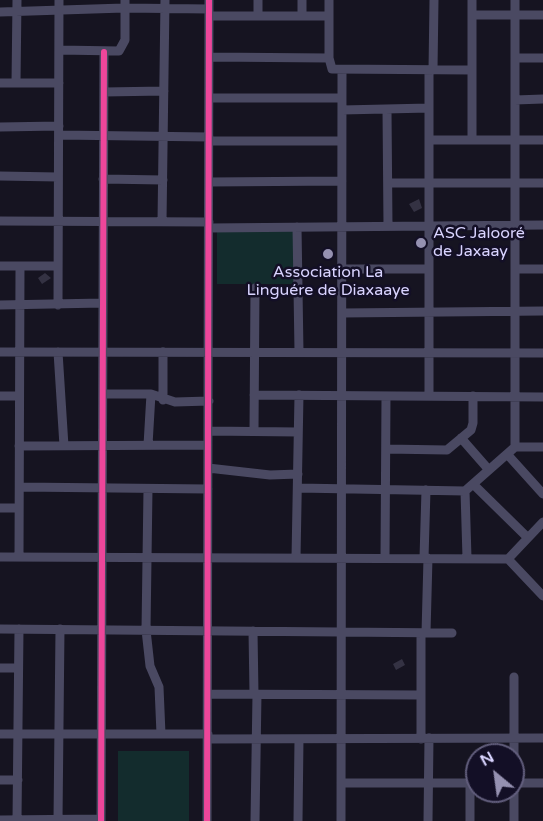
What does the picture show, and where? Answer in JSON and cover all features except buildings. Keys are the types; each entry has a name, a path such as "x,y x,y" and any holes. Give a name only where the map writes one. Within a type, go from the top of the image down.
{"street":[{"path":"16,0 16,83"},
{"path":"58,305 59,0"},
{"path":"258,0 258,16"},
{"path":"302,0 302,16"},
{"path":"329,0 329,58 332,69 342,71 472,69"},
{"path":"429,396 429,108 434,0"},
{"path":"472,0 472,140"},
{"path":"515,0 515,447"},
{"path":"0,12 59,11 87,5 124,4 165,5 258,16 329,16"},
{"path":"59,50 119,51 125,40 124,4"},
{"path":"162,222 165,5"},
{"path":"207,821 209,9"},
{"path":"472,15 543,15"},
{"path":"0,820 101,820 104,52"},
{"path":"209,57 329,58"},
{"path":"515,58 543,58"},
{"path":"341,821 342,71"},
{"path":"0,83 58,83"},
{"path":"104,92 164,91"},
{"path":"209,98 342,98"},
{"path":"515,100 543,99"},
{"path":"342,110 429,108"},
{"path":"387,110 387,226"},
{"path":"0,127 104,136 342,141"},
{"path":"429,140 543,140"},
{"path":"0,176 58,177"},
{"path":"103,179 163,180"},
{"path":"209,182 342,182"},
{"path":"388,183 543,183"},
{"path":"0,221 162,222 297,227 543,225"},
{"path":"297,227 299,352"},
{"path":"0,266 58,266"},
{"path":"19,557 20,266"},
{"path":"342,269 429,269"},
{"path":"515,269 543,269"},
{"path":"254,431 255,288"},
{"path":"0,304 103,303"},
{"path":"342,313 543,311"},
{"path":"0,352 543,353"},
{"path":"58,352 64,446"},
{"path":"163,352 163,400"},
{"path":"103,394 151,394 163,400 175,402 208,401"},
{"path":"148,446 151,394"},
{"path":"254,395 543,397"},
{"path":"296,558 299,395"},
{"path":"0,396 19,396"},
{"path":"385,558 386,396"},
{"path":"386,449 447,450 471,430 473,396"},
{"path":"208,431 298,432"},
{"path":"461,438 489,470"},
{"path":"19,446 208,445"},
{"path":"298,488 386,490 469,488 515,447 543,447"},
{"path":"507,454 543,494"},
{"path":"208,468 270,475 298,474"},
{"path":"20,487 208,489"},
{"path":"469,488 527,537"},
{"path":"467,558 469,488"},
{"path":"148,489 146,630 150,666 159,687 161,734"},
{"path":"426,490 421,695 428,783 428,821"},
{"path":"0,508 20,508"},
{"path":"508,559 543,522"},
{"path":"0,557 508,559 543,596"},
{"path":"0,629 452,633"},
{"path":"17,820 19,629"},
{"path":"58,820 60,629"},
{"path":"253,631 256,694 255,821"},
{"path":"0,668 18,668"},
{"path":"514,677 514,743"},
{"path":"208,694 421,695"},
{"path":"0,734 161,734 255,739 543,738"},
{"path":"298,821 299,739"},
{"path":"0,780 18,780"},
{"path":"342,783 465,783"},
{"path":"525,783 543,783"},
{"path":"470,821 472,803"},
{"path":"514,803 514,821"}],"green space":[{"path":"217,230 295,230 295,284 217,284"},
{"path":"118,751 189,751 189,821 118,821"}],"cycle path":[{"path":"207,821 209,0"},
{"path":"101,821 104,52"}],"place":[{"name":"ASC Jalooré de Jaxaay","path":"421,243"},
{"name":"Association La Linguére de Diaxaaye","path":"328,254"}]}
